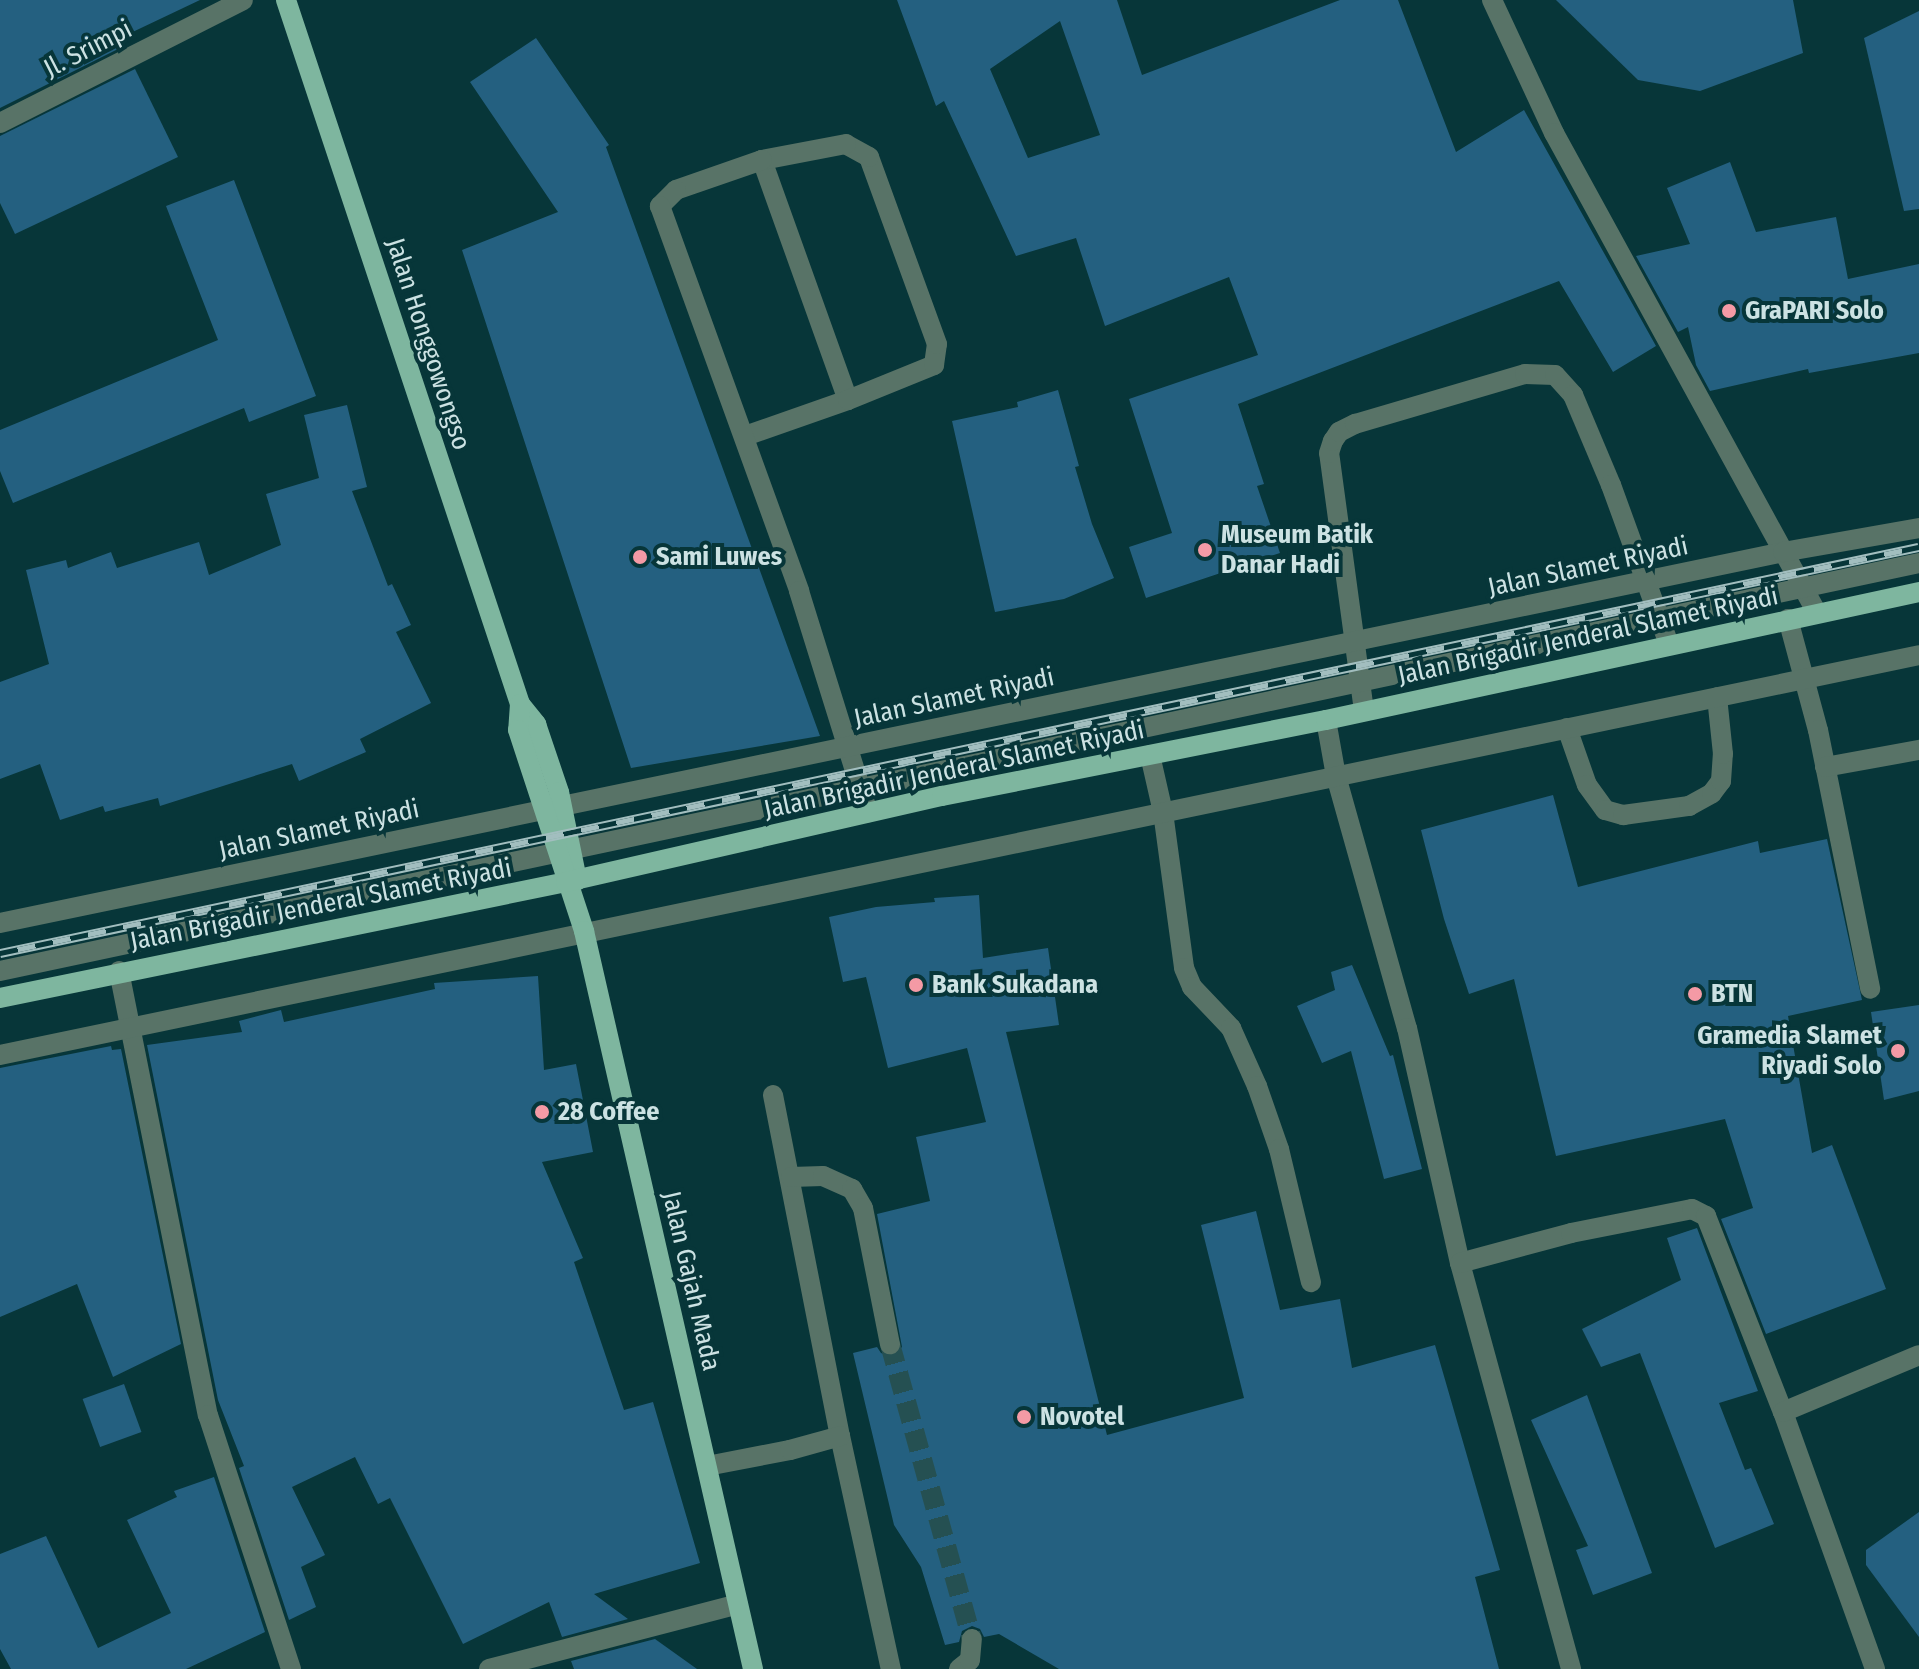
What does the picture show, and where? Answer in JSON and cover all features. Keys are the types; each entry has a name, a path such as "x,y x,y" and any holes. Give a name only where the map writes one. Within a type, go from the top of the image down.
{"main road":[{"name":"Jalan Honggowongso","path":"286,0 520,704 518,730 552,809 571,881"},
{"name":"Jalan Brigadir Jenderal Slamet Riyadi","path":"0,998 119,971 571,881 868,813 1326,720 1919,592"},
{"name":"Jalan Gajah Mada","path":"571,881 753,1669"}],"street":[{"name":"Jl. Srimpi","path":"0,123 243,0"},
{"path":"1492,0 1554,133 1817,613"},
{"path":"745,436 848,400 934,365 937,344 869,157 846,144 762,160 676,190 660,206 745,436 868,813"},
{"path":"762,160 848,400"},
{"path":"1364,711 1329,453 1333,441 1339,432 1355,424 1525,374 1555,375 1573,395 1611,485 1669,644"},
{"name":"Jalan Slamet Riyadi","path":"0,923 1783,552 1919,528"},
{"path":"0,971 565,853 860,787 1360,685 1919,563"},
{"path":"1788,619 1825,767 1870,989"},
{"path":"0,1055 1919,655"},
{"path":"1567,728 1587,785 1594,800 1605,810 1623,815 1689,806 1712,793 1721,781 1723,754 1717,697"},
{"path":"1326,720 1336,776 1407,1028 1460,1263 1571,1669"},
{"path":"1825,767 1919,750"},
{"path":"1150,755 1163,812 1184,968 1192,987 1231,1028 1257,1086 1279,1149 1311,1282"},
{"path":"119,971 208,1415 291,1669"},
{"path":"773,1095 840,1436 891,1669"},
{"path":"791,1177 823,1176 852,1189 863,1208 890,1344"},
{"path":"1460,1263 1571,1233 1696,1210 1710,1222 1783,1412 1875,1669"},
{"path":"1783,1412 1919,1355"},
{"path":"707,1466 790,1450 840,1436"},
{"path":"489,1669 738,1604"},
{"path":"959,1669 970,1660 972,1639"}],"building":[{"path":"0,0 200,0 120,38 124,46 0,108"},
{"path":"897,0 1117,0 1142,75 1340,0 1398,0 1456,152 1524,110 1656,346 1613,372 1559,281 1238,404 1264,484 1257,486 1280,553 1146,598 1129,547 1172,533 1129,399 1258,355 1229,277 1105,326 1076,238 1016,256 944,101 936,106","holes":["1060,21 1100,135 1028,158 990,69"]},
{"path":"1556,0 1793,0 1803,53 1700,91 1638,80"},
{"path":"1919,11 1919,209 1904,211 1864,38"},
{"path":"536,38 609,145 606,147 820,736 631,768 462,250 558,212 470,82"},
{"path":"135,69 178,157 15,234 0,203 0,136"},
{"path":"1730,162 1756,232 1836,217 1848,279 1919,264 1919,353 1809,373 1808,369 1710,391 1696,365 1688,327 1678,332 1636,256 1690,244 1667,188"},
{"path":"234,180 316,396 249,422 244,408 13,503 0,471 0,430 218,340 166,206"},
{"path":"1058,390 1079,466 1075,467 1092,524 1114,578 1064,599 995,612 952,421 1018,407 1017,402"},
{"path":"347,405 367,487 352,491 388,586 392,584 411,625 396,632 431,703 360,739 366,752 299,781 292,764 160,806 158,798 105,812 103,806 60,820 40,764 0,779 0,682 49,664 26,570 66,560 68,568 111,552 117,568 199,542 209,575 281,545 266,494 319,478 304,415"},
{"path":"1553,795 1578,887 1758,841 1760,853 1827,839 1862,1000 1788,1016 1812,1153 1832,1145 1886,1289 1766,1334 1721,1219 1753,1208 1725,1119 1556,1156 1514,979 1469,994 1444,919 1421,830"},
{"path":"979,895 983,958 1048,948 1059,1025 1006,1032 1107,1435 1244,1398 1201,1225 1256,1211 1280,1310 1340,1299 1352,1368 1435,1345 1500,1570 1475,1577 1499,1669 1059,1669 999,1634 984,1637 980,1629 972,1626 962,1631 959,1642 945,1645 921,1567 894,1525 853,1353 877,1347 881,1353 892,1357 902,1347 877,1214 930,1201 916,1137 986,1122 967,1048 888,1068 866,977 843,982 829,917 876,907 935,902 934,898"},
{"path":"1352,965 1390,1056 1393,1055 1422,1169 1384,1179 1351,1051 1322,1063 1297,1006 1335,990 1331,972"},
{"path":"538,976 544,1070 576,1064 593,1152 542,1162 583,1258 574,1262 624,1410 653,1402 700,1563 594,1594 628,1619 562,1637 549,1602 463,1644 390,1498 378,1504 355,1457 292,1487 325,1555 301,1567 316,1607 289,1620 239,1468 244,1466 218,1400 147,1045 242,1032 239,1021 281,1010 284,1022 435,989 434,983"},
{"name":"Gramedia Slamet Riyadi Solo","path":"1919,1005 1919,1091 1884,1100 1871,1012"},
{"path":"111,1046 112,1050 121,1049 181,1344 113,1377 77,1284 0,1317 0,1068"},
{"path":"1697,1228 1758,1391 1719,1403 1745,1470 1751,1468 1774,1524 1715,1548 1640,1353 1601,1367 1582,1329 1681,1280 1667,1238"},
{"path":"124,1384 141,1432 100,1447 83,1399"},
{"path":"1587,1395 1652,1573 1593,1595 1576,1550 1588,1546 1531,1420"},
{"path":"214,1477 265,1632 186,1669 11,1669 0,1649 0,1554 46,1536 98,1648 171,1613 127,1520 177,1497 174,1491"},
{"path":"1919,1512 1919,1637 1866,1565 1866,1550"},
{"path":"655,1639 697,1669 574,1669 571,1661"}],"tunnel":[{"path":"890,1344 972,1639"}],"railway":[{"path":"0,953 1919,547"}],"place":[{"name":"GraPARI Solo","path":"1729,311"},
{"name":"Museum Batik Danar Hadi","path":"1205,550"},
{"name":"Sami Luwes","path":"640,557"},
{"name":"Bank Sukadana","path":"916,985"},
{"name":"BTN","path":"1695,994"},
{"name":"Gramedia Slamet Riyadi Solo","path":"1898,1051"},
{"name":"28 Coffee","path":"542,1112"},
{"name":"Novotel","path":"1024,1417"}]}
